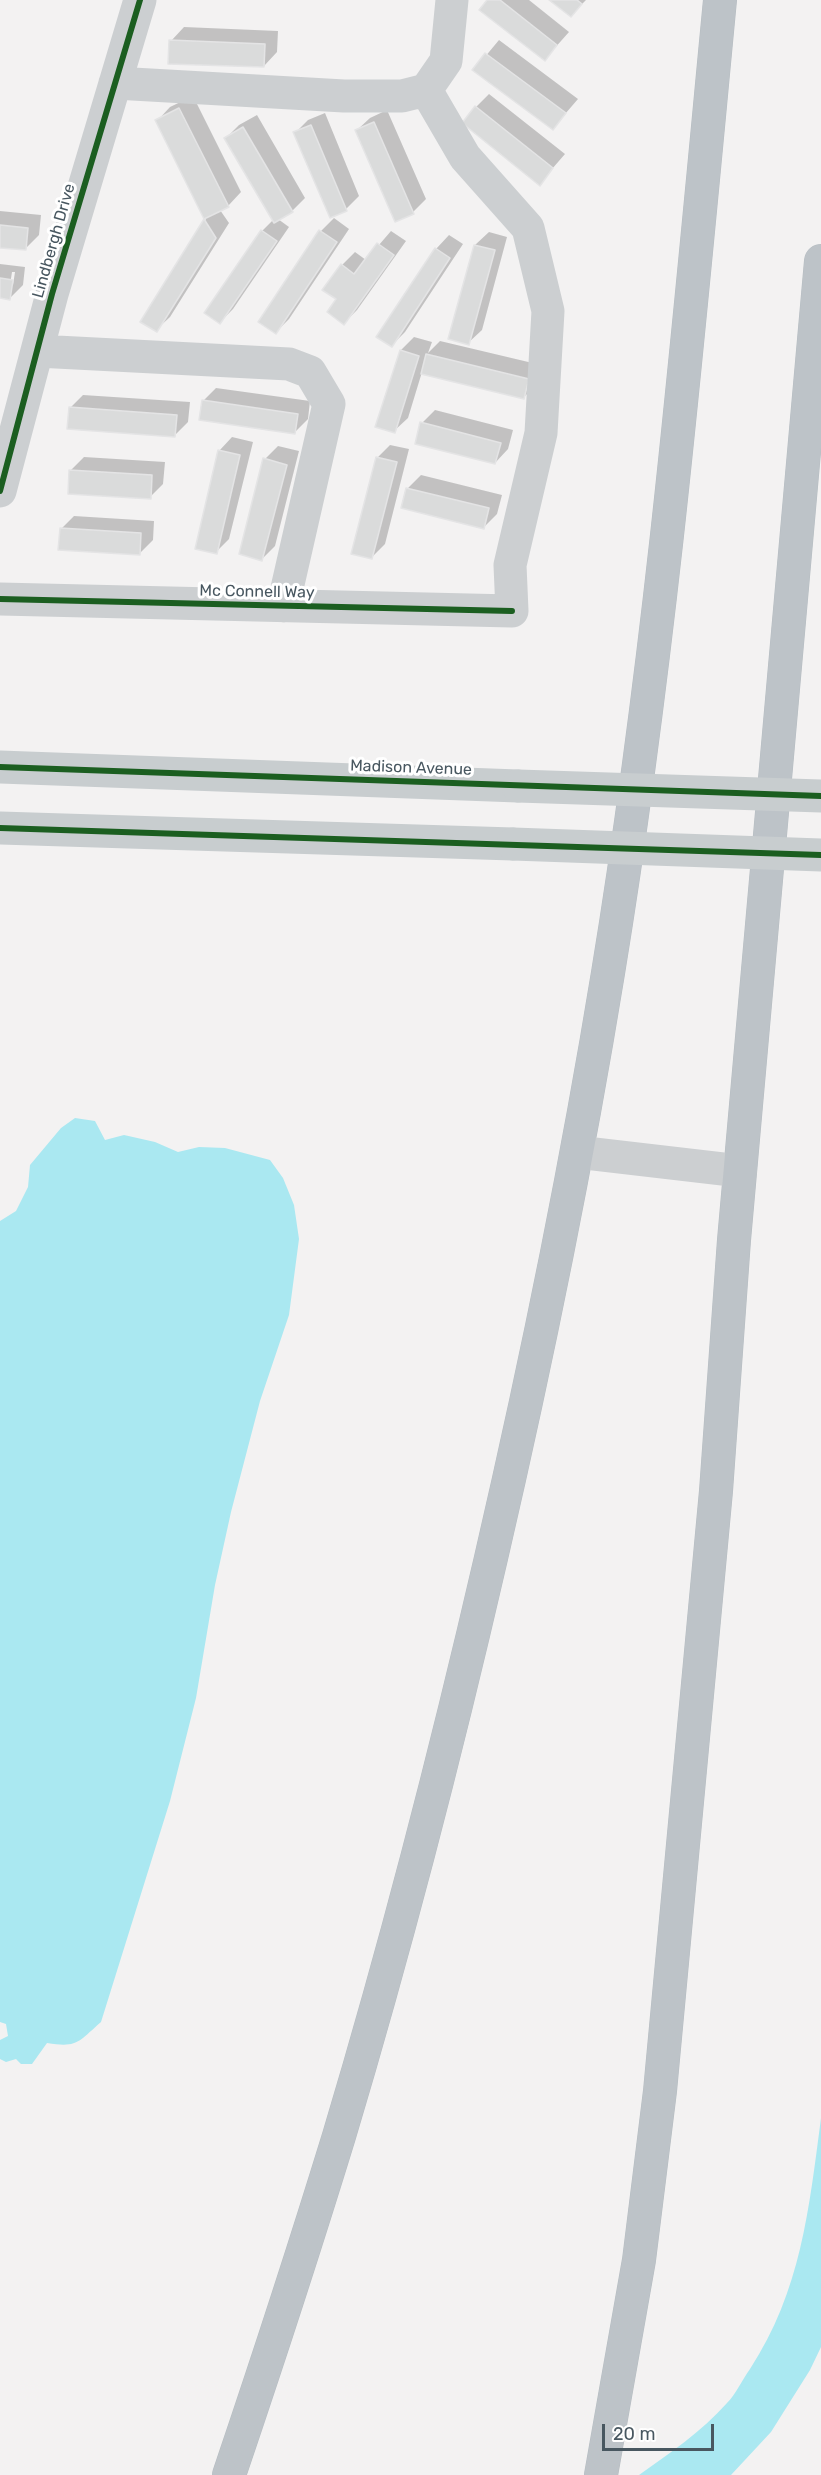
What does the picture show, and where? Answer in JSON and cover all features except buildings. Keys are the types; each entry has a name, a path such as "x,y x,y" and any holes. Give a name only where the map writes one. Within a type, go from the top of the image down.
{"highway":[{"path":"229,2475 339,2136 436,1786 532,1375 577,1152 629,838 665,566 720,0"},
{"path":"602,2475 639,2260 660,2091 716,1491 740,1171 821,261"}],"main road":[{"name":"Madison Avenue","path":"0,767 821,796"},
{"path":"0,828 821,855"}],"street":[{"name":"Lindbergh Drive","path":"0,491 52,294 140,0"},
{"path":"115,83 344,96 402,96 426,90 446,61 452,0"},
{"name":"Mc Connell Way","path":"0,599 512,611 510,565 541,433 548,311 528,228 465,157 426,90"},
{"path":"37,351 289,364 310,372 329,404 284,606"},
{"path":"577,1152 740,1171"}],"water":[{"path":"75,1118 95,1121 105,1140 124,1135 155,1142 178,1152 199,1147 225,1148 270,1160 283,1178 294,1205 299,1239 289,1315 260,1401 231,1512 215,1585 196,1698 170,1801 101,2022 77,2042 65,2045 47,2043 32,2064 21,2064 16,2059 6,2062 0,2059 0,2040 8,2036 6,2024 0,2022 0,1221 16,1211 28,1187 30,1165 61,1128"},
{"path":"821,2118 821,2347 810,2370 771,2432 731,2475 639,2475 696,2433 717,2414 736,2391 767,2340 781,2310 800,2248 807,2217"}],"cycle path":[{"path":"0,491 52,294 140,0"},
{"path":"0,599 512,611"},
{"path":"0,767 821,796"},
{"path":"0,828 821,855"}]}
